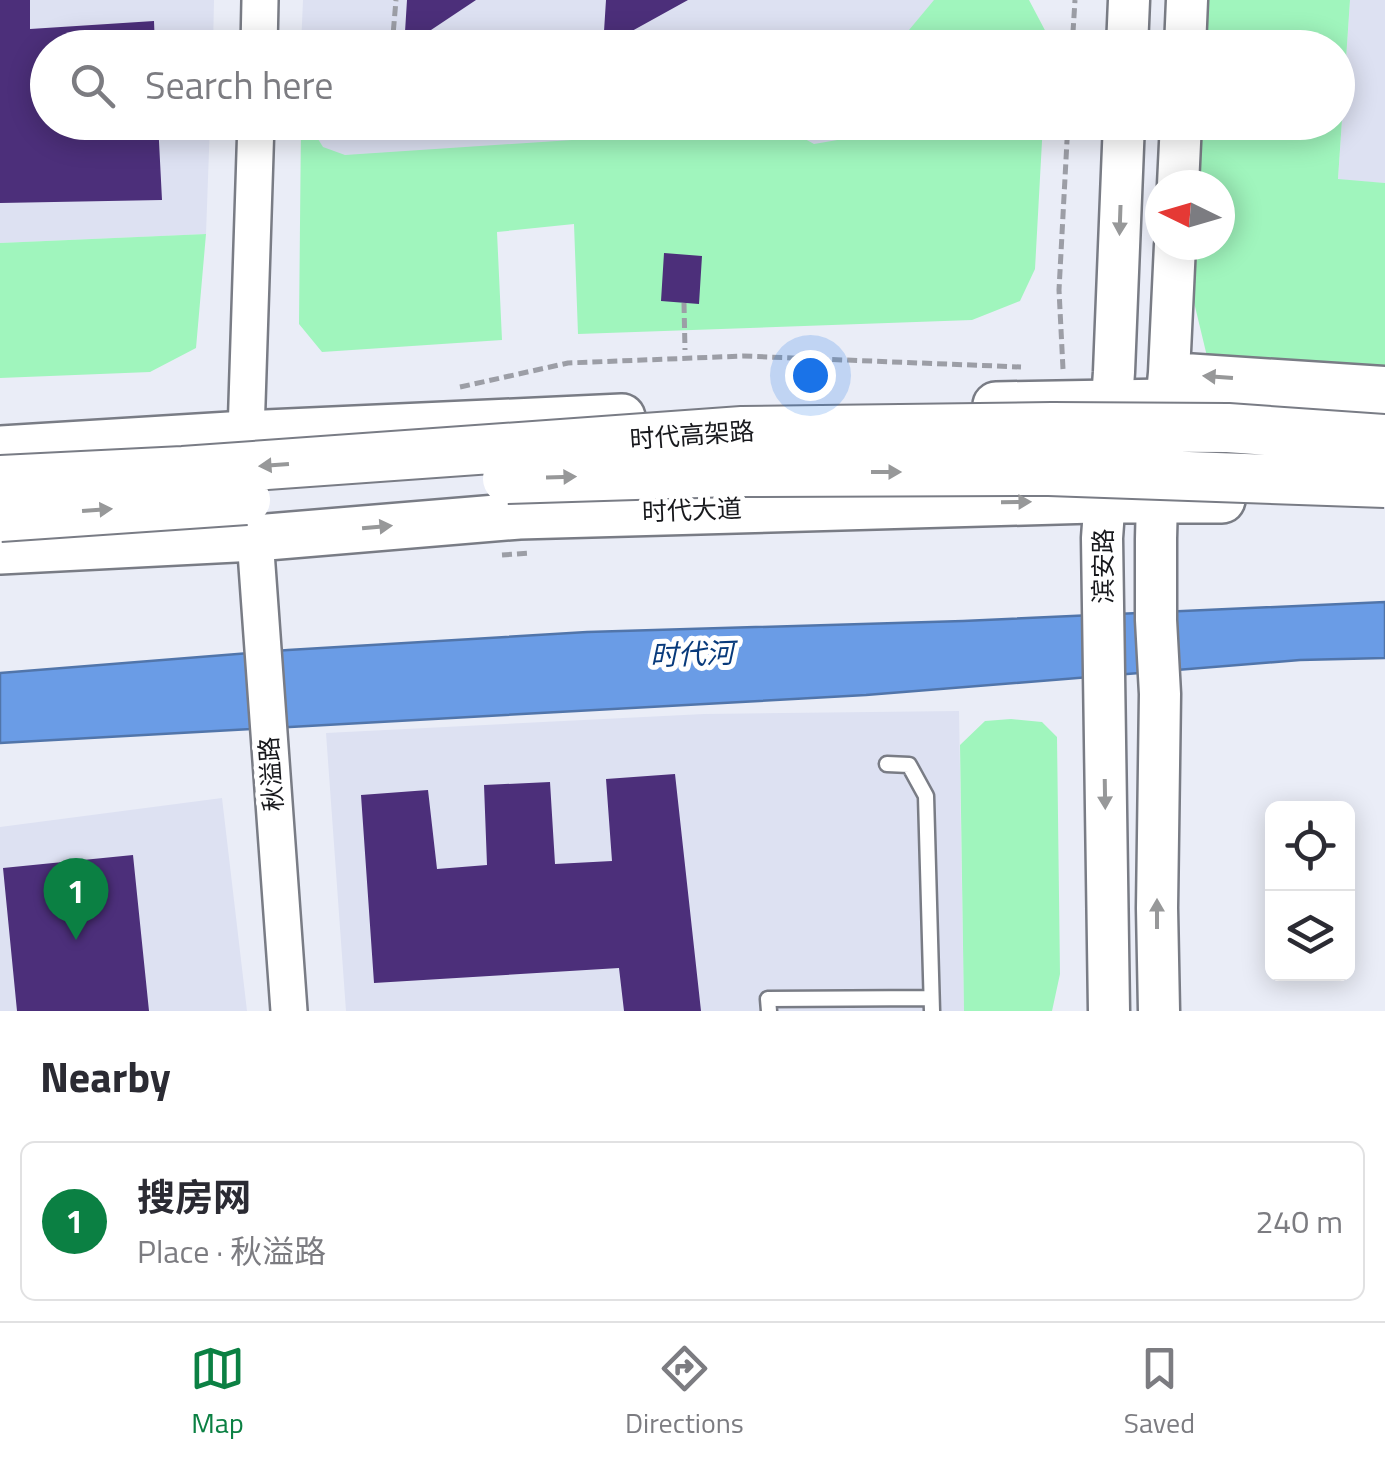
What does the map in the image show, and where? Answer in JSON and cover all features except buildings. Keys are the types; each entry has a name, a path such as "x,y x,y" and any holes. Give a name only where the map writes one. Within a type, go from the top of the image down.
{"highway":[{"name":"时代高架路","path":"0,480 332,461 742,430 1228,428 1385,439"},
{"name":"时代高架路","path":"0,517 502,479 731,472 1050,471 1385,483"}],"main road":[{"path":"1128,30 1129,0"},
{"path":"1186,30 1187,0"},
{"name":"滨安路","path":"1110,1011 1102,538 1123,140"},
{"path":"1179,170 1180,140"},
{"path":"1158,1011 1157,499 1174,260"},
{"path":"0,449 679,415 1113,387 1385,388"},
{"path":"1167,388 1385,413"},
{"name":"时代大道","path":"0,550 255,538 519,516 1157,499 1385,503"}],"street":[{"path":"259,30 260,0"},
{"path":"246,434 255,140"},
{"name":"秋溢路","path":"255,538 289,1011"}],"lane":[{"path":"768,1011 768,999 931,1004 926,796 909,765 887,764"}],"path":[{"path":"393,30 396,0"},
{"path":"1073,30 1075,0"},
{"path":"1067,140 1058,290 1062,369 1113,387"},
{"path":"684,303 685,350"},
{"path":"457,388 568,362 742,356 1025,368"}],"shaded area":[{"path":"0,0 214,0 213,30 30,30 30,140 209,140 206,234 0,243"},
{"path":"303,0 977,0 976,30 302,30"},
{"path":"1350,0 1385,0 1385,183 1338,180 1341,140 1355,140 1355,30 1348,30"},
{"path":"301,140 971,140 969,182 301,191"},
{"path":"959,711 964,1011 346,1011 326,733 704,714"},
{"path":"222,798 247,1011 0,1011 0,827"}],"green space":[{"path":"934,0 1029,0 1045,30 909,30"},
{"path":"1202,0 1350,0 1348,30 1201,30"},
{"path":"301,140 319,140 323,147 345,155 571,140 807,140 814,144 837,140 1042,140 1035,269 1020,301 972,320 578,334 574,224 497,232 502,340 322,352 299,324"},
{"path":"1197,140 1341,140 1338,179 1385,183 1385,371 1211,373 1192,294 1193,260 1235,260 1235,170 1196,170"},
{"path":"206,234 196,348 150,372 0,378 0,243"},
{"path":"985,721 1042,722 1057,737 1060,974 1052,1011 964,1011 960,745"}],"water":[{"name":"时代河","path":"1385,602 1385,658 1300,660 866,695 0,743 0,673 587,632 963,621"}],"place":[{"name":"搜房网","path":"76,940"}]}
